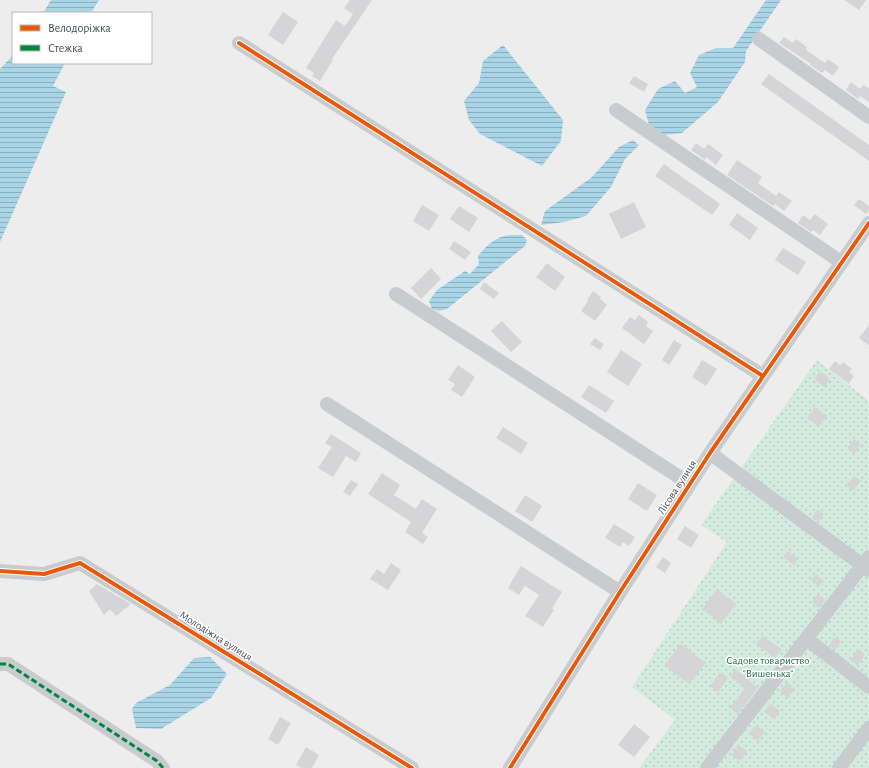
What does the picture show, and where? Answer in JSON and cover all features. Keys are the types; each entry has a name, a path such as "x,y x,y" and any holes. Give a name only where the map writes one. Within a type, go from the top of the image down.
{"street":[{"path":"759,39 869,117"},
{"path":"239,43 763,376"},
{"path":"616,110 841,262"},
{"name":"Лісова вулиця","path":"510,768 620,592 710,453 869,223"},
{"path":"396,294 690,484"},
{"path":"327,404 620,592"},
{"path":"707,768 807,638 867,564 710,453"},
{"name":"Молодіжна вулиця","path":"0,571 44,574 80,563 412,768"},
{"path":"807,638 869,687"},
{"path":"0,664 8,664 157,761 163,768"},
{"path":"838,768 869,728"}],"green space":[{"name":"Садове товариство \"Вишенька\"","path":"817,360 869,401 869,768 639,768 675,720 632,687 727,542 701,525"}],"water":[{"path":"51,0 99,0 92,12 44,12"},
{"path":"766,0 781,0 746,51 745,62 718,102 682,133 664,135 649,125 645,110 658,89 675,81 685,93 697,87 690,73 699,55 716,48 733,48"},
{"path":"503,45 563,120 561,141 542,166 480,134 469,120 464,101 479,83 483,61"},
{"path":"12,56 12,64 64,64 53,86 66,92 0,242 0,69"},
{"path":"633,140 639,145 625,159 611,187 586,216 564,222 541,225 545,211 592,177 619,147"},
{"path":"509,235 522,235 527,240 525,246 447,309 439,311 432,309 429,301 437,290 465,271 470,274 479,264 478,256 485,248 495,240"},
{"path":"210,657 227,674 211,698 161,729 136,728 132,709 136,703 170,685 194,658"}],"building":[{"path":"350,0 372,0 332,59 333,60 320,81 312,76 314,73 306,68 336,20 345,26 353,14 344,8"},
{"path":"844,0 866,0 859,10"},
{"path":"283,12 298,22 283,45 268,35"},
{"path":"784,37 793,43 796,39 807,47 806,50 825,63 828,59 839,67 833,76 825,70 822,73 779,43"},
{"path":"769,74 869,145 869,161 761,84"},
{"path":"634,76 648,84 644,92 629,83"},
{"path":"851,82 860,89 863,85 869,88 869,102 860,96 858,99 846,90"},
{"path":"696,143 704,149 708,144 723,155 716,165 706,157 705,160 691,150"},
{"path":"737,160 762,177 758,183 776,196 779,192 792,201 784,211 775,204 773,206 727,175"},
{"path":"664,164 720,204 712,215 655,176"},
{"path":"859,199 869,206 869,210 866,214 854,205"},
{"path":"634,202 646,227 621,239 609,214"},
{"path":"422,205 439,215 429,231 413,221"},
{"path":"459,206 478,218 469,232 450,219"},
{"path":"737,213 758,228 750,240 729,225"},
{"path":"815,214 828,224 820,235 813,230 811,232 798,223 803,215 810,220"},
{"path":"454,241 471,252 465,260 449,249"},
{"path":"783,248 806,262 798,275 775,260"},
{"path":"547,263 565,277 555,291 536,277"},
{"path":"431,268 441,279 421,299 411,288"},
{"path":"484,282 499,293 494,299 480,289"},
{"path":"593,291 601,297 600,299 607,305 595,321 581,311"},
{"path":"639,315 648,322 646,326 653,331 644,344 622,328 630,317 635,320"},
{"path":"502,321 522,342 511,352 491,331"},
{"path":"869,325 869,346 859,338"},
{"path":"595,338 604,344 600,350 590,344"},
{"path":"674,340 682,345 669,365 662,360"},
{"path":"621,350 642,364 628,386 607,372"},
{"path":"702,360 717,369 706,386 692,377"},
{"path":"835,361 840,365 843,362 852,369 849,372 854,376 849,384 829,369"},
{"path":"458,365 475,377 462,397 451,390 455,384 448,380"},
{"path":"820,371 830,379 824,387 814,379"},
{"path":"589,385 614,401 606,413 581,397"},
{"path":"815,407 827,416 819,427 807,418"},
{"path":"503,427 528,443 521,454 496,438"},
{"path":"331,434 361,453 356,462 346,456 333,477 318,468 332,447 325,443"},
{"path":"854,439 861,445 854,454 847,448"},
{"path":"382,473 400,485 394,495 416,509 422,499 437,509 422,533 428,537 423,544 405,532 411,522 368,494"},
{"path":"854,476 861,481 853,491 846,485"},
{"path":"351,480 358,484 350,496 343,492"},
{"path":"638,483 657,495 647,511 628,499"},
{"path":"525,495 542,506 532,522 515,511"},
{"path":"818,509 824,514 818,522 812,517"},
{"path":"614,524 635,537 629,546 623,542 620,547 605,538"},
{"path":"685,526 699,535 691,548 677,539"},
{"path":"788,551 798,559 794,565 783,557"},
{"path":"663,557 671,563 665,573 656,567"},
{"path":"391,563 401,570 388,590 370,579 377,569 384,574"},
{"path":"521,566 562,592 552,608 554,610 543,627 525,616 539,595 525,586 519,595 508,588"},
{"path":"816,574 823,580 819,586 811,580"},
{"path":"97,584 131,604 116,616 110,609 104,615 89,591"},
{"path":"717,589 736,604 721,624 702,609"},
{"path":"818,594 825,600 819,608 812,602"},
{"path":"763,636 782,650 775,658 756,644"},
{"path":"834,637 841,641 835,650 829,645"},
{"path":"681,644 706,663 689,684 664,665"},
{"path":"858,649 865,654 858,666 850,660"},
{"path":"736,669 758,688 738,714 730,708 745,688 730,677"},
{"path":"720,672 728,678 718,692 710,686"},
{"path":"787,682 795,689 788,698 780,691"},
{"path":"770,704 780,711 774,719 764,712"},
{"path":"280,717 291,723 278,745 268,739"},
{"path":"634,724 650,737 634,757 618,745"},
{"path":"756,725 765,732 758,741 749,734"},
{"path":"739,745 747,751 740,761 731,755"},
{"path":"306,747 319,755 312,768 301,768 296,765"}],"marked path":[{"path":"0,664 8,664 157,761 163,768"}],"cycle path":[{"path":"239,43 763,376"},
{"path":"510,768 620,592 710,453 869,223"},
{"path":"0,571 44,574 80,563 412,768"}]}
